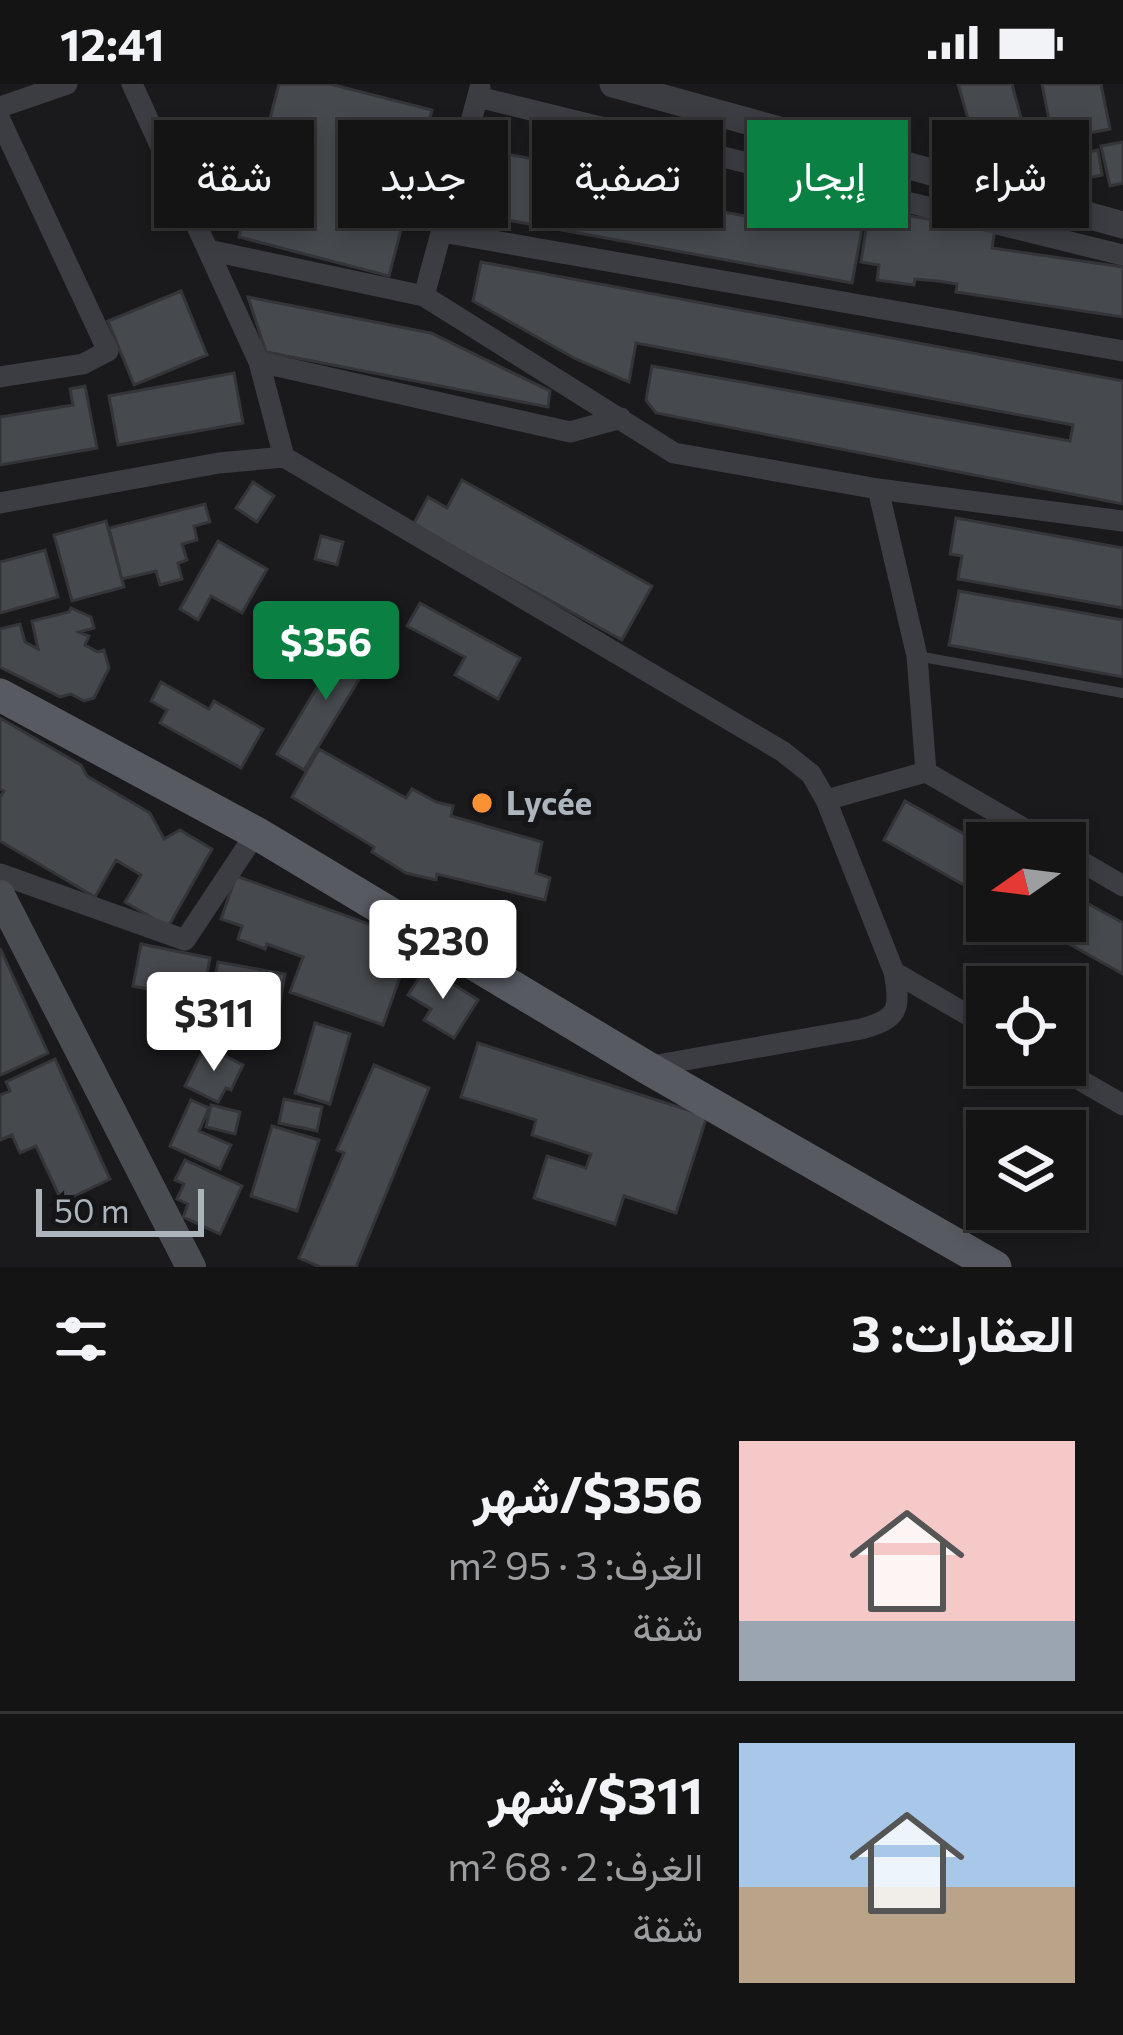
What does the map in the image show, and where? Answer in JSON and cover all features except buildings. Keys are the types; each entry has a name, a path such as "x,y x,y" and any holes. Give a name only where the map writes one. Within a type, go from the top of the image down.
{"main road":[{"path":"0,694 256,832 994,1267"},
{"path":"0,895 191,1267"}],"street":[{"path":"0,107 67,84"},
{"path":"132,84 259,362 284,457"},
{"path":"613,84 1123,225"},
{"path":"424,296 480,90 1123,255"},
{"path":"0,120 108,351 83,364 0,377"},
{"path":"442,232 1123,351"},
{"path":"208,250 424,296 674,453 878,489 1123,521"},
{"path":"259,362 570,432 621,418"},
{"path":"0,503 219,463 284,457 782,751 812,774 894,972 897,1010 886,1023 646,1066"},
{"path":"878,489 917,656 926,772"},
{"path":"826,800 926,772 1013,822"},
{"path":"0,874 184,940 256,832"},
{"path":"1086,864 1123,886"},
{"path":"894,972 966,1014"},
{"path":"1086,1084 1123,1105"}],"lane":[{"path":"917,656 1123,693"}],"place":[{"name":"Lycée","path":"482,803"}]}
